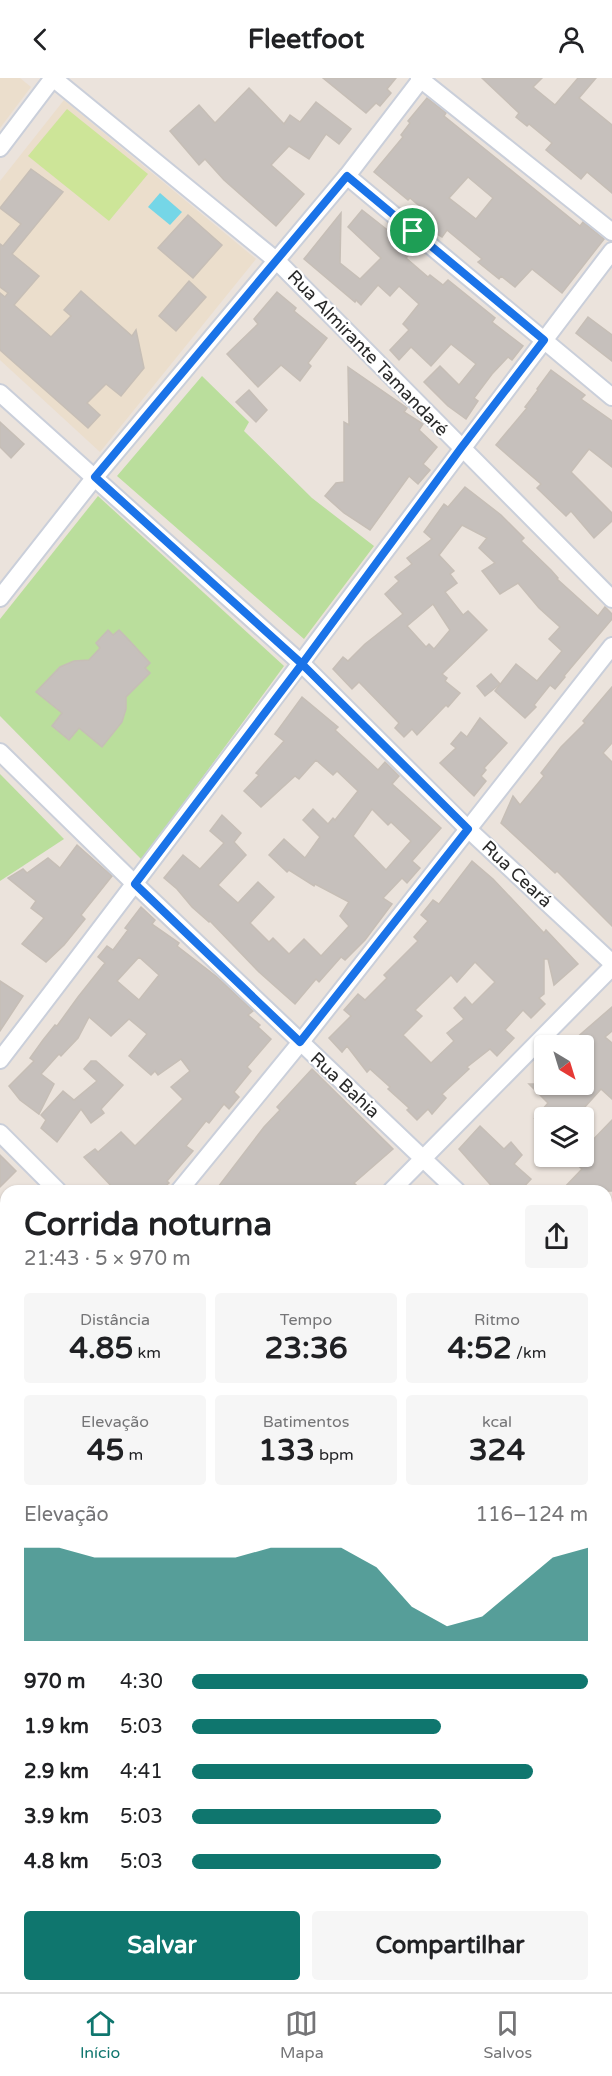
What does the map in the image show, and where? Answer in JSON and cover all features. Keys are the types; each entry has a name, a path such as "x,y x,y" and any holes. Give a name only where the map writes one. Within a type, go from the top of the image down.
{"street":[{"path":"0,148 53,78"},
{"name":"Rua Almirante Tamandaré","path":"53,78 277,261 612,599"},
{"path":"0,597 95,477 347,176 420,78 612,232"},
{"path":"347,176 612,397"},
{"path":"0,1060 302,664 461,448 612,251"},
{"name":"Rua Ceará","path":"0,393 302,664 468,829 612,965"},
{"path":"184,1185 300,1042 612,646"},
{"name":"Rua Bahia","path":"0,752 451,1185"},
{"path":"397,1185 612,965"},
{"path":"0,1133 52,1185"}],"shaded area":[{"path":"0,78 20,78 31,87 0,128"},
{"path":"64,100 256,259 100,452 0,360 0,181"}],"green space":[{"path":"67,109 148,174 109,221 28,156"},
{"path":"202,376 249,422 244,431 312,498 374,546 304,639 117,476"},
{"path":"98,496 284,666 142,860 0,716 0,619"},
{"path":"0,774 64,839 0,881"}],"water":[{"path":"160,193 182,212 170,225 148,207"}],"building":[{"path":"323,78 396,78 387,89 391,93 380,106 376,103 366,113"},
{"path":"482,78 542,78 533,87 555,105 578,78 596,78 579,98 612,125 612,193 587,172 581,179 546,150 552,143 529,124 527,126 516,117 519,113"},
{"path":"249,88 284,124 290,115 300,122 316,102 351,129 339,144 326,134 309,159 289,146 271,165 304,194 276,226 224,180 205,159 199,165 170,131 199,105 215,123"},
{"path":"427,98 446,113 444,116 580,226 583,222 604,239 562,293 532,269 515,287 501,276 499,279 478,262 482,259 447,230 442,237 430,230 437,221 374,172 403,137 401,135 410,123 408,121","holes":["468,177 493,198 476,219 449,198"]},
{"path":"31,169 63,192 12,254 39,276 14,305 51,337 71,316 64,310 81,291 132,336 136,330 144,368 121,396 106,384 87,403 100,415 88,428 0,350 0,293 5,297 8,293 0,287 0,244 3,246 21,224 0,208"},
{"path":"362,210 413,250 406,258 428,277 430,275 443,285 448,280 495,318 492,322 523,346 512,360 508,357 492,374 474,398 478,401 466,419 448,406 424,382 440,366 459,385 476,364 451,344 431,366 411,347 399,360 390,350 409,330 403,324 419,304 399,286 390,296 378,285 361,305 304,259 341,213 340,263 360,279 381,258 348,227"},
{"path":"188,215 222,245 193,278 158,248"},
{"path":"189,281 206,297 176,331 159,316"},
{"path":"277,292 296,308 294,311 327,338 308,363 311,366 300,381 281,365 258,387 227,354 258,324 254,319"},
{"path":"588,317 612,335 612,361 576,333"},
{"path":"348,367 407,408 404,412 423,424 419,430 437,447 423,464 430,470 418,484 409,476 370,530 344,513 325,496 336,483 344,482 344,422 349,425"},
{"path":"551,370 585,395 581,399 612,421 612,467 589,449 571,472 612,513 612,521 594,538 571,511 566,516 537,488 541,484 496,445 527,408 525,407"},
{"path":"249,390 267,410 256,422 236,402"},
{"path":"0,422 24,444 11,458 0,447"},
{"path":"465,487 501,515 524,538 521,541 551,570 557,579 598,616 605,607 612,614 612,619 555,689 550,685 534,705 536,707 525,718 495,691 516,664 537,681 562,651 549,639 560,627 539,608 518,583 500,594 482,571 495,563 479,548 487,538 462,525 439,555 454,571 450,574 457,583 445,592 463,615 468,611 487,630 442,674 447,678 445,681 460,693 417,735 412,729 404,737 395,728 399,723 359,682 352,689 333,669 343,657 348,661 365,644 403,614 385,594 399,581 395,577 412,564 407,558 432,539 424,532 444,504 448,507","holes":["433,604 450,630 434,649 429,644 426,647 407,626"]},
{"path":"108,630 113,635 119,630 127,638 150,663 145,668 150,673 126,697 126,709 122,722 102,747 79,728 69,740 52,726 62,713 36,692 60,667 74,661 89,660 100,648 96,643"},
{"path":"491,674 500,684 485,696 477,686"},
{"path":"612,687 612,743 603,753 612,762 612,926 557,871 555,873 501,823 513,796 520,805 544,776 541,773 561,747 585,723 583,721"},
{"path":"302,697 338,727 335,730 378,770 385,762 399,776 392,784 441,828 412,861 420,868 407,883 402,878 383,898 392,904 365,940 345,960 341,957 319,982 316,979 295,1004 259,972 164,878 183,855 200,869 224,843 210,831 222,815 241,833 234,842 246,855 218,885 238,903 258,882 274,897 250,923 269,942 273,938 289,954 304,939 321,956 349,926 340,916 349,902 315,884 314,886 289,870 287,872 269,855 284,839 305,858 320,837 303,820 313,809 328,824 333,818 335,820 358,791 337,771 333,775 316,760 299,779 295,776 261,807 244,791 259,775 256,773 284,741 275,734","holes":["372,809 388,825 391,822 411,841 386,870 353,836"]},
{"path":"480,718 507,743 484,768 486,770 481,776 486,781 474,796 440,763 456,748 451,744 461,732 467,737"},
{"path":"77,845 112,876 81,915 85,919 64,945 46,962 22,944 44,918 31,908 36,901 8,878 23,869 27,873 48,858 60,868"},
{"path":"472,861 493,879 544,933 546,930 578,964 554,985 548,959 544,959 544,994 539,998 545,1004 531,1018 523,1010 505,1030 514,1038 497,1056 490,1049 467,1067 469,1069 442,1094 446,1098 432,1114 428,1109 417,1120 407,1110 409,1108 388,1089 390,1087 370,1069 367,1072 347,1046 342,1052 329,1038 351,1016 344,1010 358,994 365,1000 387,978 384,975 418,941 414,937 428,921 421,915 433,900 439,904","holes":["475,962 495,982 472,1005 465,997 454,1008 464,1019 447,1033 454,1041 431,1063 403,1035 422,1016 415,1010 451,975 457,982"]},
{"path":"141,907 155,920 152,924 179,943 177,946 217,977 253,1011 248,1015 271,1039 247,1067 251,1071 234,1092 239,1097 229,1109 224,1104 209,1123 206,1121 186,1146 193,1151 167,1181 169,1183 167,1185 110,1185 84,1157 95,1149 98,1152 121,1132 135,1146 183,1099 171,1087 190,1071 181,1059 158,1075 155,1071 151,1075 129,1056 147,1034 129,1019 111,1036 89,1017 78,1038 41,1074 54,1084 39,1114 20,1100 9,1086 34,1061 30,1058 43,1040 55,1025 57,1026 105,963 98,957 107,946 113,950 128,930 125,928","holes":["139,957 159,975 139,1000 117,981"]},
{"path":"0,981 23,996 0,1031"},
{"path":"612,1007 612,1031 605,1037 612,1043 612,1099 601,1089 585,1107 545,1107 548,1103 540,1095 594,1095 594,1035 580,1035"},
{"path":"91,1061 96,1061 123,1085 101,1109 104,1113 91,1123 81,1109 57,1142 41,1128 46,1120 41,1115 63,1091 74,1100 97,1081 84,1069"},
{"path":"312,1069 393,1149 354,1183 356,1185 220,1185 280,1110 277,1107"},
{"path":"612,1120 612,1185 567,1185 582,1169 580,1167 594,1167 594,1139"},
{"path":"480,1126 504,1149 511,1142 522,1155 514,1164 531,1179 526,1185 491,1185 459,1149"},
{"path":"0,1155 16,1171 0,1185"}],"route":[{"path":"413,231 347,176 95,477 302,664 135,884 300,1042 468,829 302,664 461,448 544,340 413,231"}]}
